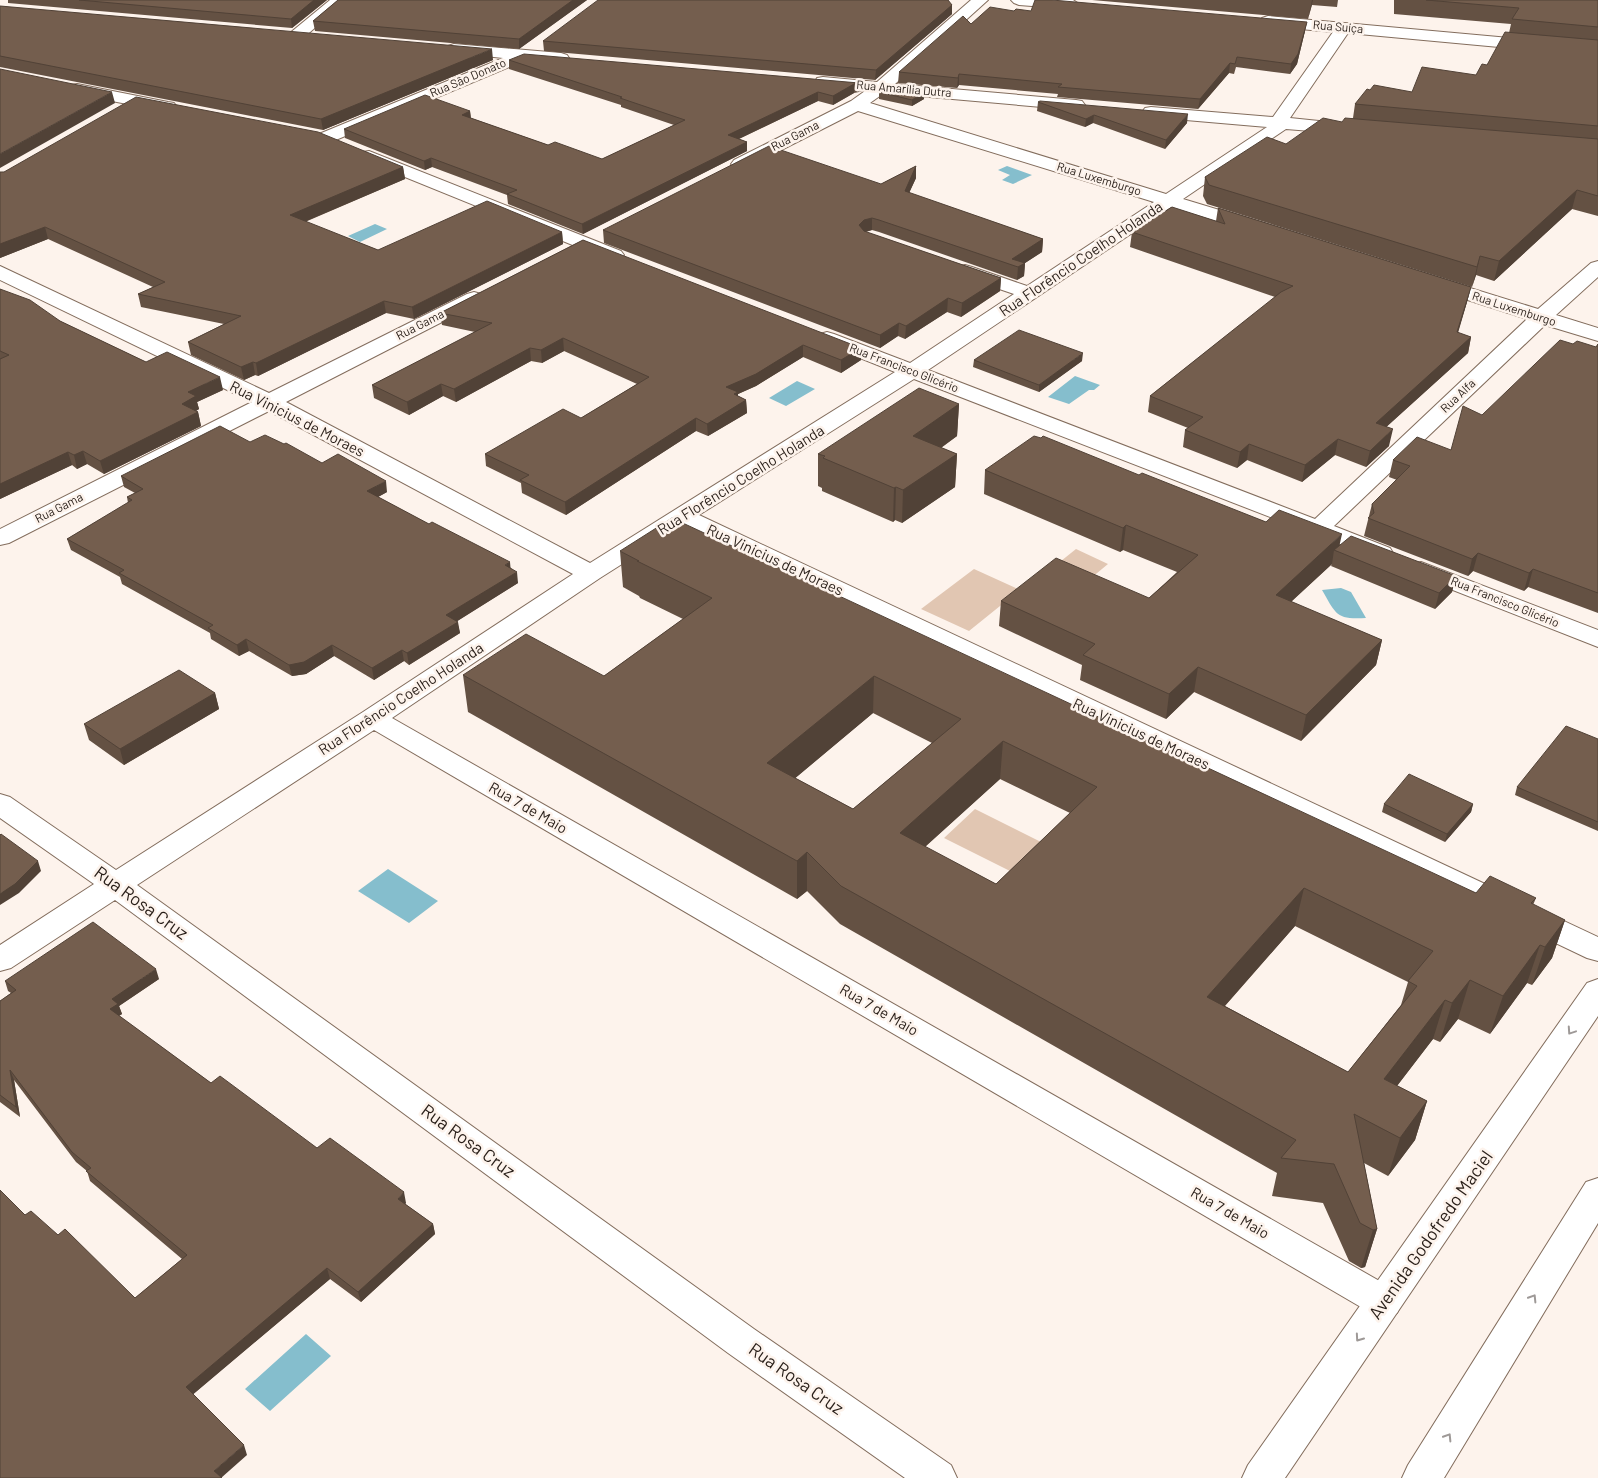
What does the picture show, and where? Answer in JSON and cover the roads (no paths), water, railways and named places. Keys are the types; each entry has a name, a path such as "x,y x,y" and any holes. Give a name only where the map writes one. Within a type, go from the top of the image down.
{"street":[{"path":"296,36 338,0"},
{"name":"Rua Gama","path":"720,174 856,105 881,87 980,0"},
{"path":"1019,0 1086,6"},
{"name":"Rua Suíça","path":"1248,20 1598,51"},
{"name":"Rua Florêncio Coelho Holanda","path":"0,960 373,718 591,573 683,517 912,371 1275,130 1282,123 1281,118 1344,28"},
{"path":"277,34 319,38"},
{"name":"Rua São Donato","path":"548,38 526,54 316,136 629,261"},
{"path":"437,47 579,59"},
{"name":"Rua Amarília Dutra","path":"810,81 1088,106"},
{"path":"58,85 181,110"},
{"path":"109,115 134,100"},
{"name":"Rua Luxemburgo","path":"856,105 1271,232"},
{"path":"1137,110 1360,130"},
{"path":"945,264 1029,293"},
{"name":"Rua Alfa","path":"1319,528 1541,317 1598,267"},
{"name":"Rua Vinicius de Moraes","path":"0,272 269,402 591,573"},
{"name":"Rua Luxemburgo","path":"1421,279 1598,335"},
{"name":"Rua Gama","path":"0,538 488,291"},
{"path":"80,330 100,320"},
{"name":"Rua Francisco Glicério","path":"805,330 1319,528 1598,639"},
{"name":"Rua Vinicius de Moraes","path":"683,517 1598,950"},
{"name":"Rua 7 de Maio","path":"373,718 1384,1302"},
{"name":"Rua Rosa Cruz","path":"0,804 116,885 727,1330 937,1478"},
{"name":"Avenida Godofredo Maciel","path":"1262,1478 1598,991"},
{"path":"1422,1478 1598,1192"}],"water":[{"path":"1007,166 1032,175 1013,184 1002,180 1010,175 998,170"},
{"path":"375,224 387,229 360,242 348,236"},
{"path":"1075,376 1100,385 1069,404 1048,397"},
{"path":"797,381 815,389 786,406 769,398"},
{"path":"1341,588 1351,592 1366,618 1348,618 1334,610 1322,590"},
{"path":"388,869 438,901 409,923 358,891"},
{"path":"306,1334 331,1356 270,1411 245,1389"}]}
